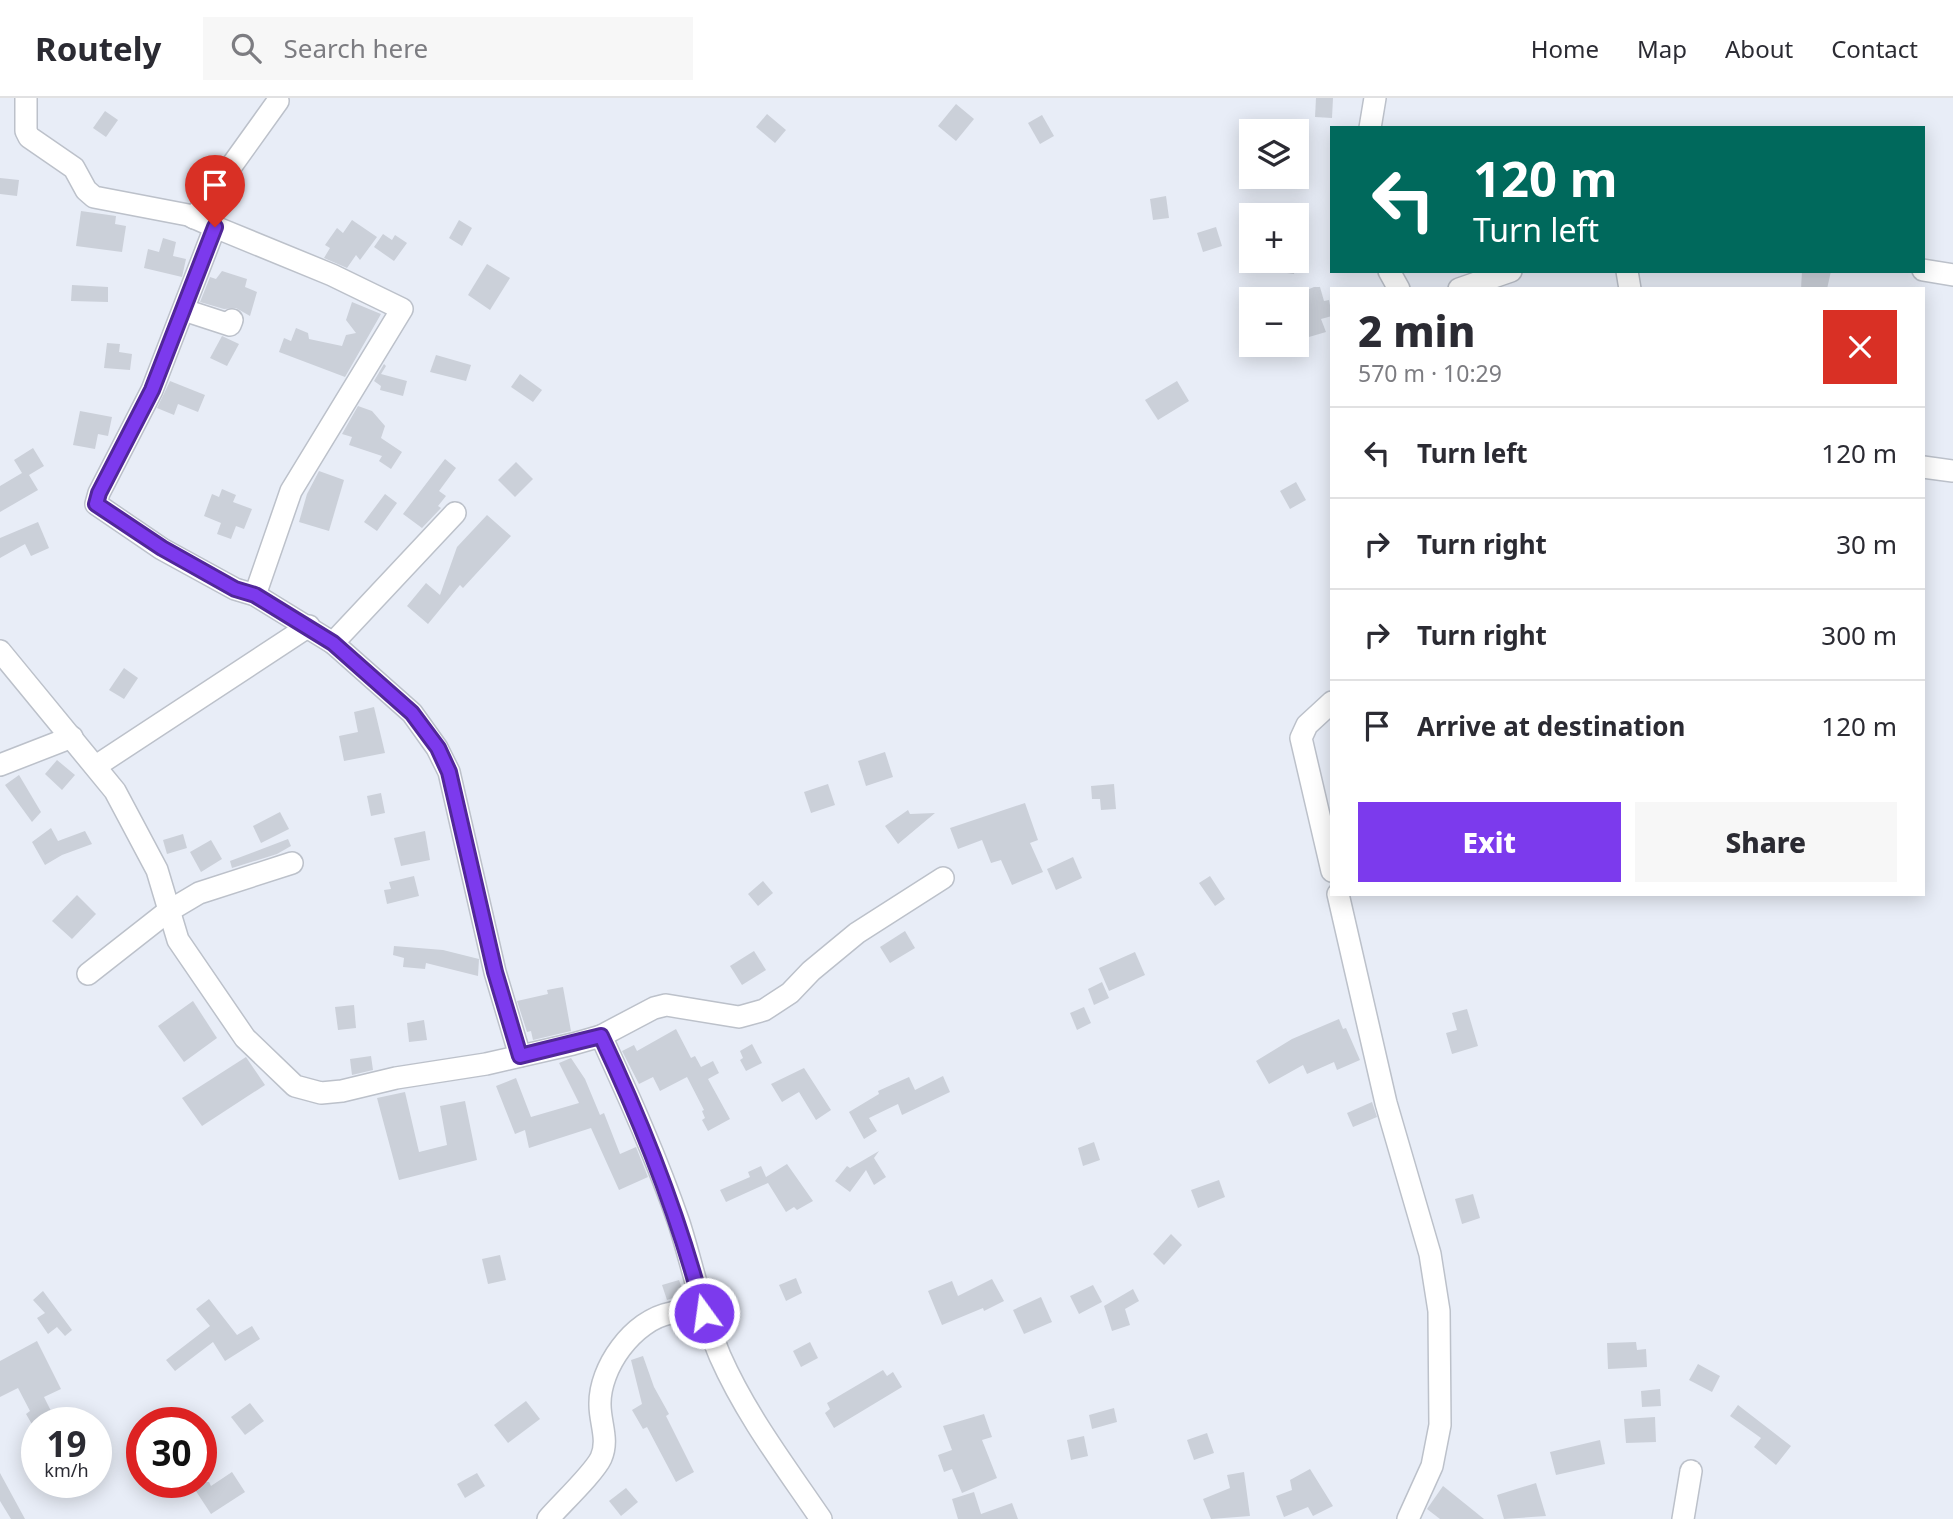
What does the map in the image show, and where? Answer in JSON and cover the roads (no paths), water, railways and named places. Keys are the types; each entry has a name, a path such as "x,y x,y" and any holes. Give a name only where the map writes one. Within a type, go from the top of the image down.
{"street":[{"path":"26,98 26,131 29,136 74,167 86,190 94,197 194,218 332,275 402,309 291,491 255,595"},
{"path":"1370,126 1375,98"},
{"path":"194,218 278,101"},
{"path":"215,227 152,390 99,493 96,504 162,548 309,626 333,643 412,713 438,748 449,772 492,960 520,1056"},
{"path":"1925,270 1953,275"},
{"path":"1465,287 1505,273"},
{"path":"184,310 230,325 232,320"},
{"path":"1925,467 1953,471"},
{"path":"333,643 455,513"},
{"path":"96,766 309,626"},
{"path":"0,651 115,791 157,870 167,912 178,940 245,1038 286,1079 302,1089 321,1093 342,1091 520,1056 601,1036 654,1008 666,1005 739,1017 764,1010 790,993 817,966 857,933 943,878"},
{"path":"1330,704 1307,724 1301,738 1330,862"},
{"path":"0,765 72,737"},
{"path":"88,974 167,912 199,892 292,863"},
{"path":"1338,896 1386,1102 1430,1254 1439,1311 1440,1425 1432,1466 1408,1519"},
{"path":"601,1036 625,1084 676,1217 704,1313 721,1358 755,1423 821,1519"},
{"path":"548,1519 601,1458 605,1429 599,1406 604,1377 622,1346 642,1327 670,1313 704,1313"},
{"path":"1683,1519 1691,1471"}]}
